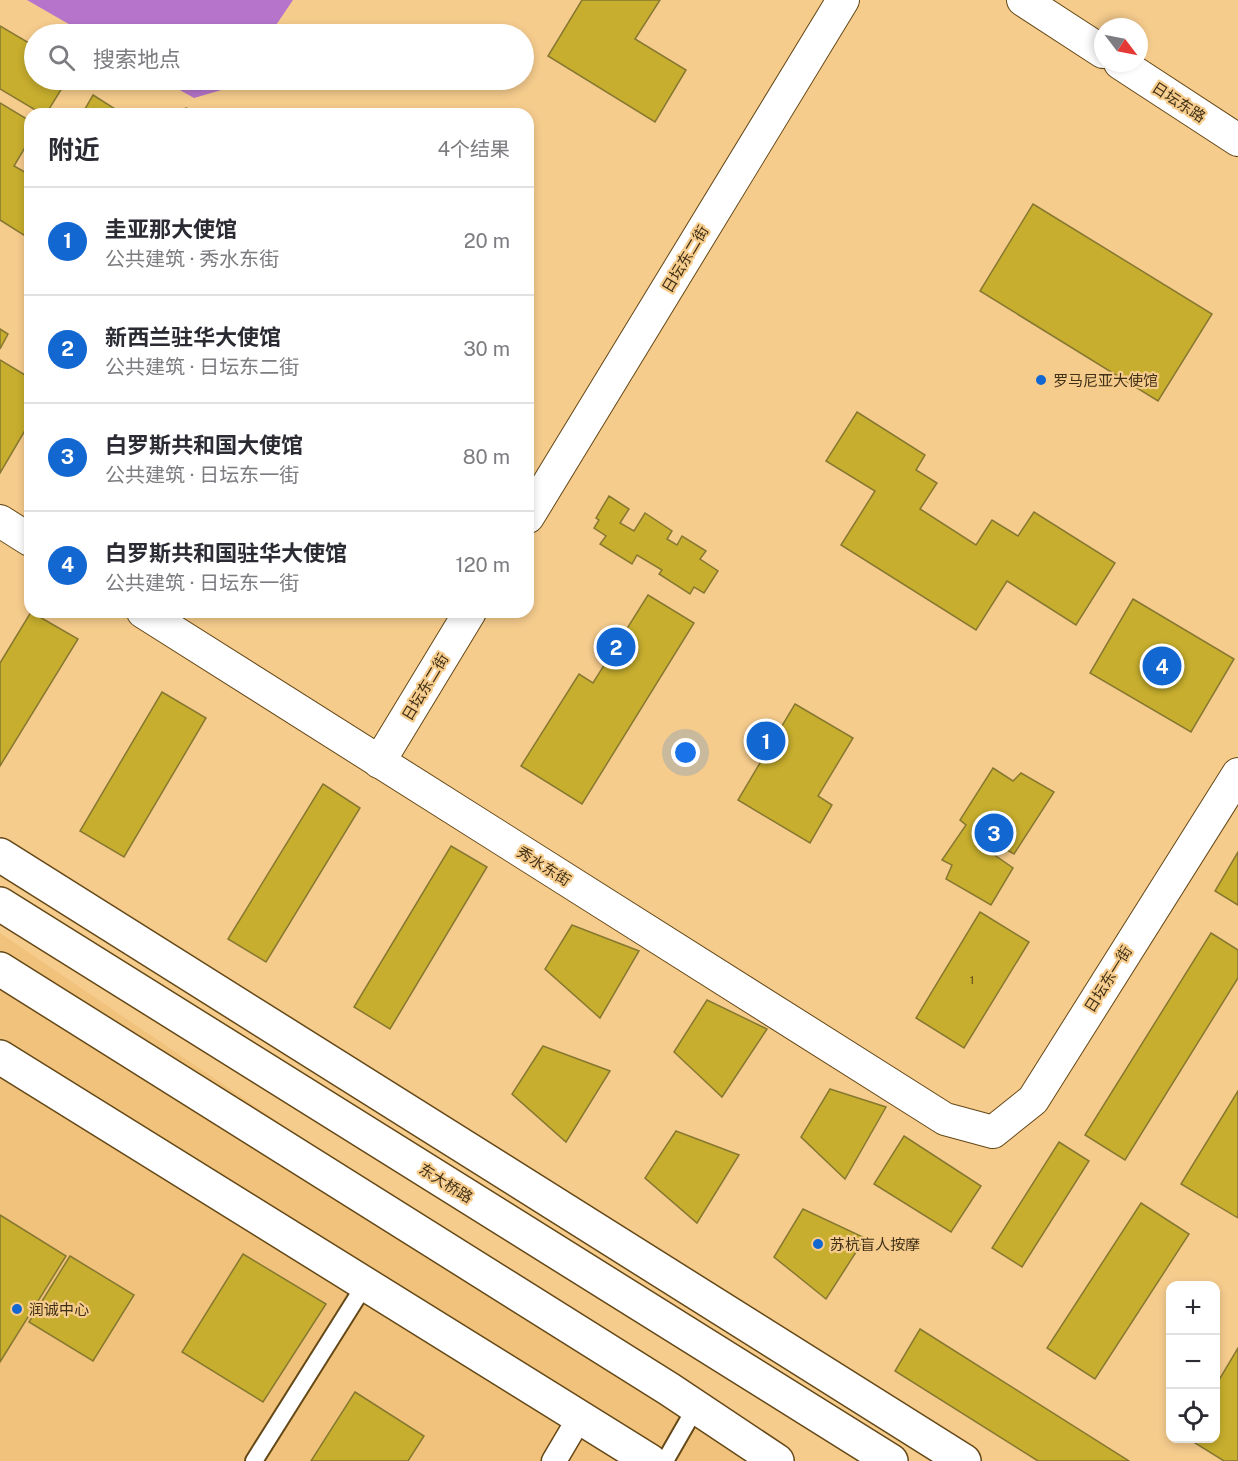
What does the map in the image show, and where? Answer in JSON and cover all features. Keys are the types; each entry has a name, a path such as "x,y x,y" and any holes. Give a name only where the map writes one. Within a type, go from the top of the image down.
{"main road":[{"path":"0,855 964,1461"},
{"name":"东大桥路","path":"0,904 891,1461"},
{"path":"0,969 696,1407 777,1461"},
{"path":"0,1057 647,1459"}],"street":[{"name":"日坛东二街","path":"534,507 843,0"},
{"path":"1023,0 1094,46"},
{"name":"日坛东路","path":"1134,72 1238,140"},
{"path":"0,521 24,536"},
{"name":"秀水东街","path":"152,618 945,1119"},
{"name":"日坛东二街","path":"379,762 466,618"},
{"name":"日坛东一街","path":"945,1119 993,1132 1033,1100 1238,774"},
{"path":"554,1461 580,1417"}],"lane":[{"path":"254,1461 366,1283"},
{"path":"647,1459 696,1407"}],"shaded area":[{"path":"27,0 293,0 277,24 69,24"},
{"path":"180,90 221,90 194,98"},
{"path":"0,933 778,1461 0,1461"}],"building":[{"path":"582,0 660,0 635,39 686,70 655,122 548,56"},
{"path":"0,26 24,40 24,90 61,90 50,108 32,108 0,89"},
{"path":"93,95 114,108 85,108"},
{"path":"0,103 24,117 24,149 14,166 24,172 24,235 0,220"},
{"path":"1033,204 1212,314 1158,401 980,291"},
{"path":"0,329 8,334 0,349"},
{"path":"0,360 24,374 24,432 0,473"},
{"path":"857,412 925,455 916,470 937,483 920,509 976,545 992,520 1018,536 1034,512 1115,563 1076,625 1007,581 976,630 841,545 875,491 826,461"},
{"path":"609,496 629,509 620,523 634,531 645,513 672,531 667,539 677,545 682,536 706,551 700,559 718,571 704,593 694,587 690,594 659,574 662,570 637,555 632,564 600,544 606,536 594,528 599,520 596,518"},
{"path":"648,595 694,623 582,804 521,766 579,674 593,683"},
{"path":"1133,599 1234,659 1191,732 1090,673"},
{"path":"27,618 41,618 78,639 0,766 0,663"},
{"path":"162,692 206,718 124,857 80,831"},
{"path":"795,704 853,738 818,796 832,805 810,843 738,800"},
{"path":"993,768 1013,781 1021,773 1054,792 1014,854 990,840 986,849 1013,868 991,905 946,879 952,865 942,860 966,825 960,820"},
{"path":"323,784 360,808 266,962 228,939"},
{"path":"451,846 487,867 390,1029 354,1007"},
{"path":"1238,852 1238,905 1215,891"},
{"path":"980,912 1029,942 964,1048 916,1018"},
{"path":"572,925 639,951 600,1018 545,969"},
{"path":"1211,933 1238,950 1238,978 1125,1160 1085,1135"},
{"path":"707,1000 767,1029 722,1097 674,1052"},
{"path":"543,1046 610,1071 566,1142 512,1094"},
{"path":"830,1089 886,1107 845,1179 801,1137"},
{"path":"1238,1091 1238,1218 1181,1184"},
{"path":"676,1131 739,1155 697,1223 645,1178"},
{"path":"904,1136 981,1186 951,1232 874,1184"},
{"path":"1059,1142 1089,1161 1022,1267 992,1248"},
{"path":"1141,1203 1189,1234 1095,1379 1047,1348"},
{"path":"803,1209 865,1238 826,1299 774,1257"},
{"name":"润诚中心","path":"0,1215 66,1256 0,1362"},
{"path":"243,1254 326,1304 263,1402 182,1352"},
{"path":"70,1256 134,1295 93,1361 29,1322"},
{"path":"920,1329 1129,1461 1038,1461 895,1371"},
{"path":"1238,1348 1238,1461 1224,1461 1195,1443 1220,1443 1220,1378"},
{"path":"355,1392 424,1436 408,1461 311,1461"}],"place":[{"name":"罗马尼亚大使馆","path":"1041,380"},
{"name":"新西兰驻华大使馆","path":"616,647"},
{"name":"白罗斯共和国驻华大使馆","path":"1162,666"},
{"name":"圭亚那大使馆","path":"766,741"},
{"name":"白罗斯共和国大使馆","path":"994,833"},
{"name":"苏杭盲人按摩","path":"818,1244"},
{"name":"润诚中心","path":"17,1309"}]}
